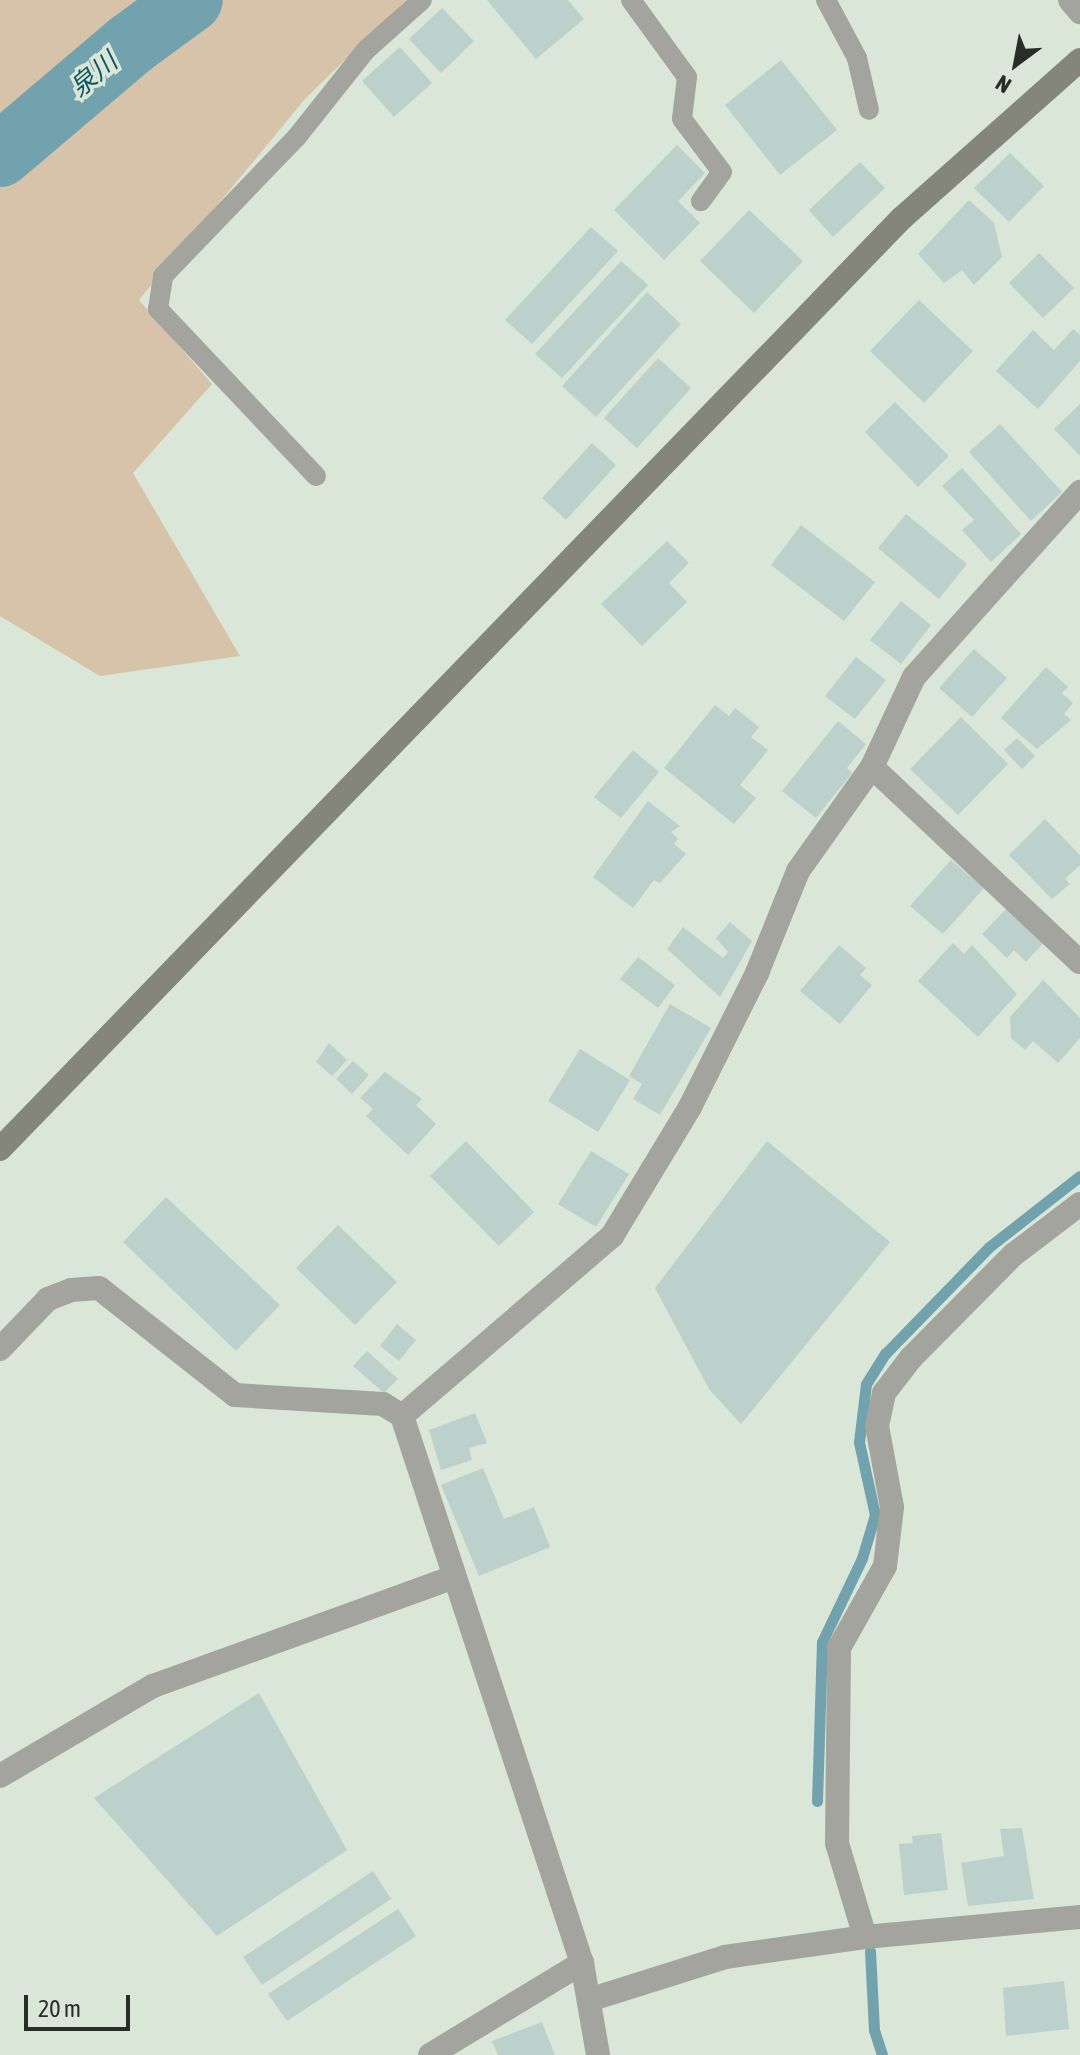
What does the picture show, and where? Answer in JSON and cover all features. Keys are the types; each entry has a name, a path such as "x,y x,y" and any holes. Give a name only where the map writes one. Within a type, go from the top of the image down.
{"street":[{"path":"1070,0 1080,12"},
{"path":"0,1149 902,218 1080,60"},
{"path":"402,1416 612,1236 690,1107 757,973 798,871 872,767 914,677 1080,492"},
{"path":"872,767 1080,962"},
{"path":"865,1937 837,1843 839,1648 885,1566 892,1507 877,1426 884,1393 911,1358 1013,1255 1080,1204"},
{"path":"0,1349 48,1299 71,1290 99,1288 235,1395 383,1404 402,1416 451,1578 582,1963 592,1999 598,2055"},
{"path":"0,1776 153,1686 451,1578"},
{"path":"592,1999 725,1957 865,1937 1080,1917"},
{"path":"430,2055 582,1963"}],"lane":[{"path":"316,476 158,309 163,276 296,138 366,50 422,0"},
{"path":"631,0 687,77 682,119 722,172 701,201"},
{"path":"826,0 857,58 869,110"}],"shaded area":[{"path":"0,0 406,0 305,99 139,300 212,384 133,473 240,656 100,676 0,616"}],"building":[{"path":"487,0 568,0 584,19 536,59"},
{"path":"442,8 474,41 441,73 409,39"},
{"path":"400,47 432,83 394,117 362,81"},
{"path":"781,60 837,130 780,175 725,105"},
{"path":"677,145 705,173 678,201 700,223 664,260 614,210"},
{"path":"1010,153 1044,186 1009,222 974,188"},
{"path":"860,162 885,188 833,237 809,210"},
{"path":"969,200 994,223 1002,257 974,285 962,270 944,283 918,254"},
{"path":"749,210 803,261 754,313 700,261"},
{"path":"591,227 618,251 532,344 505,320"},
{"path":"1039,253 1074,288 1043,318 1009,283"},
{"path":"621,261 648,285 562,378 535,354"},
{"path":"647,292 681,324 596,417 562,386"},
{"path":"919,300 973,351 924,403 870,351"},
{"path":"1073,329 1080,335 1080,361 1038,409 996,371 1033,330 1054,350"},
{"path":"658,358 691,388 637,448 604,418"},
{"path":"895,402 949,456 918,487 865,432"},
{"path":"1080,404 1080,456 1054,429"},
{"path":"1000,424 1062,492 1031,521 969,452"},
{"path":"592,443 616,465 566,520 542,498"},
{"path":"962,468 1021,534 991,562 962,530 974,520 942,486"},
{"path":"906,514 967,564 939,599 878,548"},
{"path":"801,525 875,582 844,621 771,565"},
{"path":"667,541 689,563 669,583 687,602 642,646 601,604"},
{"path":"901,601 931,625 901,664 870,640"},
{"path":"974,649 1007,678 972,717 939,688"},
{"path":"856,657 886,680 855,719 825,696"},
{"path":"1046,667 1068,687 1062,693 1073,703 1064,714 1071,720 1037,749 1001,718"},
{"path":"715,705 729,716 735,708 759,727 751,737 768,750 740,785 756,798 734,824 664,768"},
{"path":"961,717 1008,764 958,815 910,769"},
{"path":"838,721 866,744 847,768 852,773 816,818 782,791"},
{"path":"1017,738 1035,756 1022,769 1004,750"},
{"path":"633,750 659,772 621,818 594,797"},
{"path":"648,801 680,826 671,832 678,839 674,844 686,854 660,883 654,880 633,908 593,877"},
{"path":"1045,819 1080,855 1080,865 1065,879 1070,884 1052,899 1009,855"},
{"path":"951,860 984,888 943,934 910,906"},
{"path":"1008,907 1044,942 1026,962 1014,950 1007,958 982,934"},
{"path":"730,922 752,941 720,997 667,949 683,927 723,958 728,952 716,938"},
{"path":"953,943 964,954 972,945 1017,994 978,1037 918,981"},
{"path":"839,945 866,968 860,975 872,985 840,1024 800,991"},
{"path":"638,957 675,985 658,1008 620,979"},
{"path":"1043,980 1080,1018 1080,1038 1058,1063 1033,1041 1025,1050 1011,1038 1010,1017"},
{"path":"670,1004 711,1028 660,1115 633,1099 642,1084 629,1076"},
{"path":"329,1043 347,1060 332,1076 316,1062"},
{"path":"580,1049 630,1080 598,1132 548,1101"},
{"path":"353,1061 369,1075 352,1094 336,1079"},
{"path":"385,1072 422,1099 416,1105 436,1124 408,1155 366,1116 373,1109 360,1098"},
{"path":"466,1141 534,1212 499,1246 430,1176"},
{"path":"767,1141 890,1242 741,1424 709,1389 655,1288"},
{"path":"591,1151 629,1174 596,1227 558,1204"},
{"path":"166,1197 280,1305 236,1351 123,1242"},
{"path":"338,1225 397,1282 355,1325 296,1268"},
{"path":"397,1324 416,1340 399,1361 380,1346"},
{"path":"367,1351 398,1379 384,1393 353,1366"},
{"path":"475,1413 487,1443 469,1448 472,1460 441,1470 429,1430"},
{"path":"483,1468 504,1519 534,1507 550,1547 479,1576 441,1485"},
{"path":"259,1693 347,1850 217,1936 94,1798"},
{"path":"1022,1828 1034,1899 968,1906 961,1863 1004,1856 1000,1829"},
{"path":"941,1833 948,1890 904,1895 899,1844 913,1843 912,1836"},
{"path":"373,1871 391,1899 262,1985 243,1957"},
{"path":"398,1909 416,1936 287,2021 268,1994"},
{"path":"1064,1981 1069,2029 1006,2036 1003,1988"},
{"path":"542,2022 555,2055 498,2055 492,2041"}],"waterway":[{"name":"泉川","path":"0,155 131,44 191,0"},
{"path":"817,1801 822,1642 862,1558 875,1515 859,1442 866,1384 885,1354 989,1247 1080,1176"},
{"path":"870,1951 874,2030 882,2055"}]}
